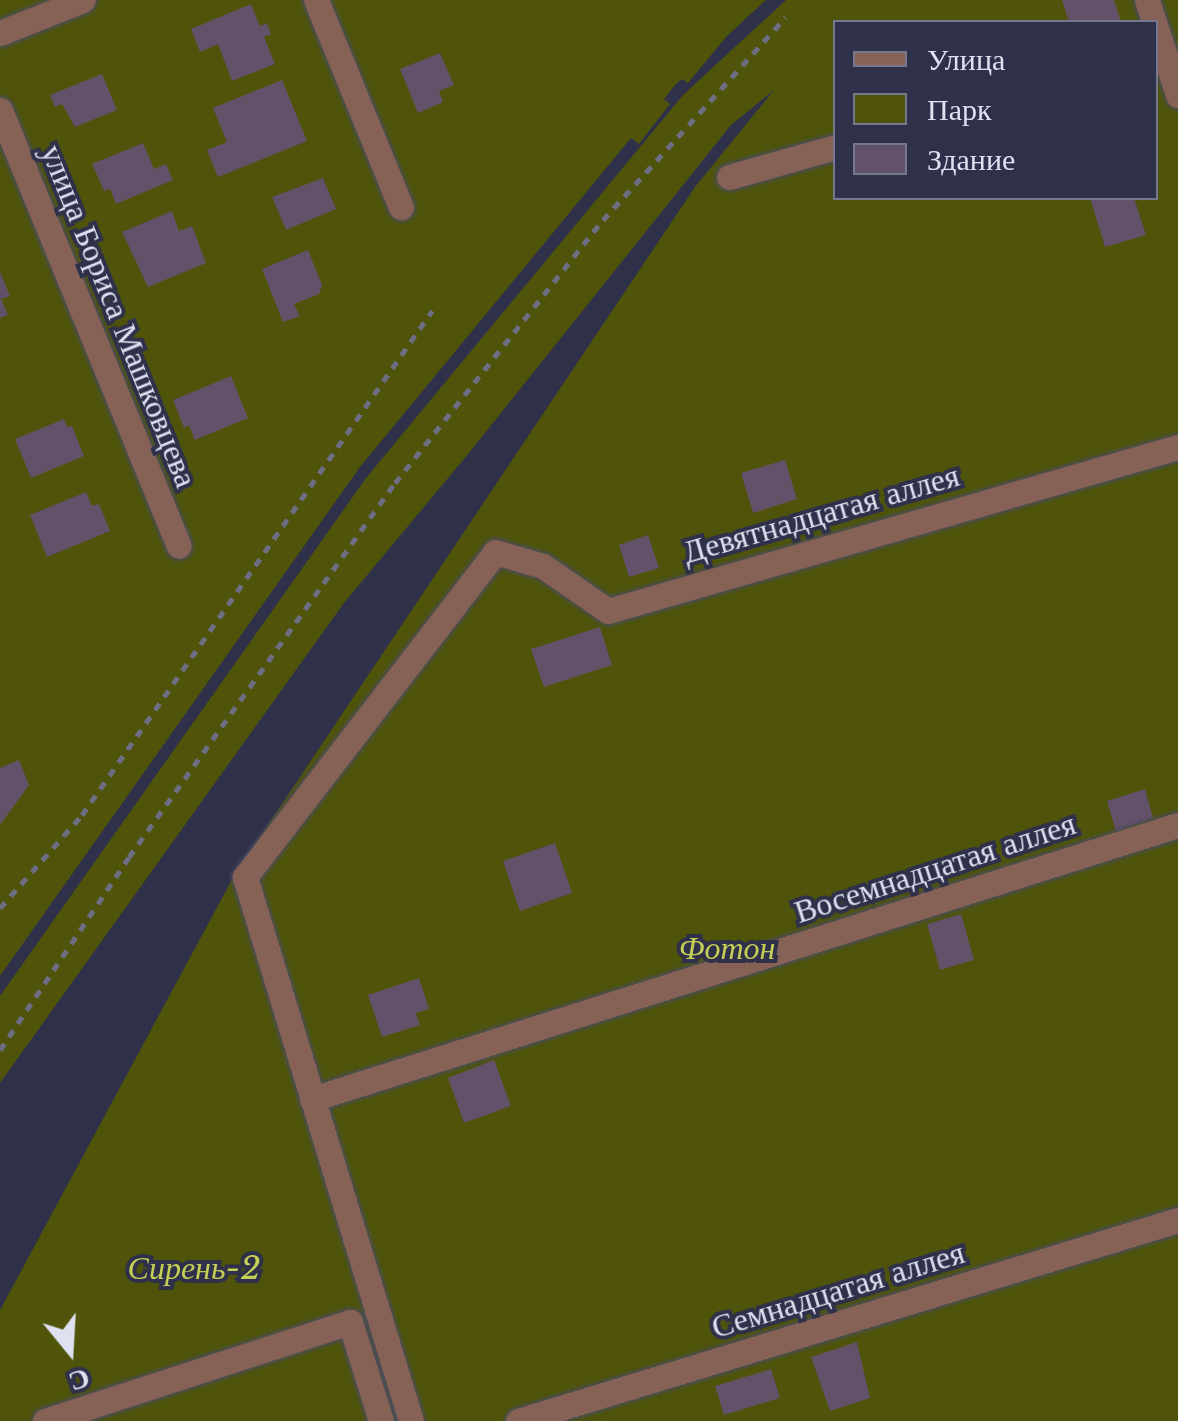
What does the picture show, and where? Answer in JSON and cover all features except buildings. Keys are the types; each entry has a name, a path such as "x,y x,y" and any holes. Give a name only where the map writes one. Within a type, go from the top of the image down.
{"street":[{"path":"0,33 83,0"},
{"path":"316,0 401,207"},
{"path":"1166,53 1178,95"},
{"name":"улица Бориса Машковцева","path":"0,110 178,546"},
{"path":"729,177 833,148"},
{"name":"Девятнадцатая аллея","path":"312,1099 245,876 495,552 543,566 608,610 1178,448"},
{"name":"Восемнадцатая аллея","path":"312,1099 1178,825"},
{"path":"312,1099 411,1421"},
{"name":"Семнадцатая аллея","path":"518,1421 1178,1220"},
{"path":"45,1421 350,1322 381,1421"}],"path":[{"path":"0,1050 129,857 396,482 603,220 786,17"},
{"path":"0,908 82,815 432,310"}],"green space":[{"path":"0,0 766,0 727,36 688,83 682,79 676,84 664,99 670,104 639,144 631,138 360,467 0,976"},
{"name":"Фотон","path":"786,0 1178,0 1178,1421 0,1421 0,1310 235,874 695,187 774,90 731,125 344,603 0,1083 0,996 366,478 683,95"}],"park label":[{"name":"Сирень-2","path":"194,1268"}]}
